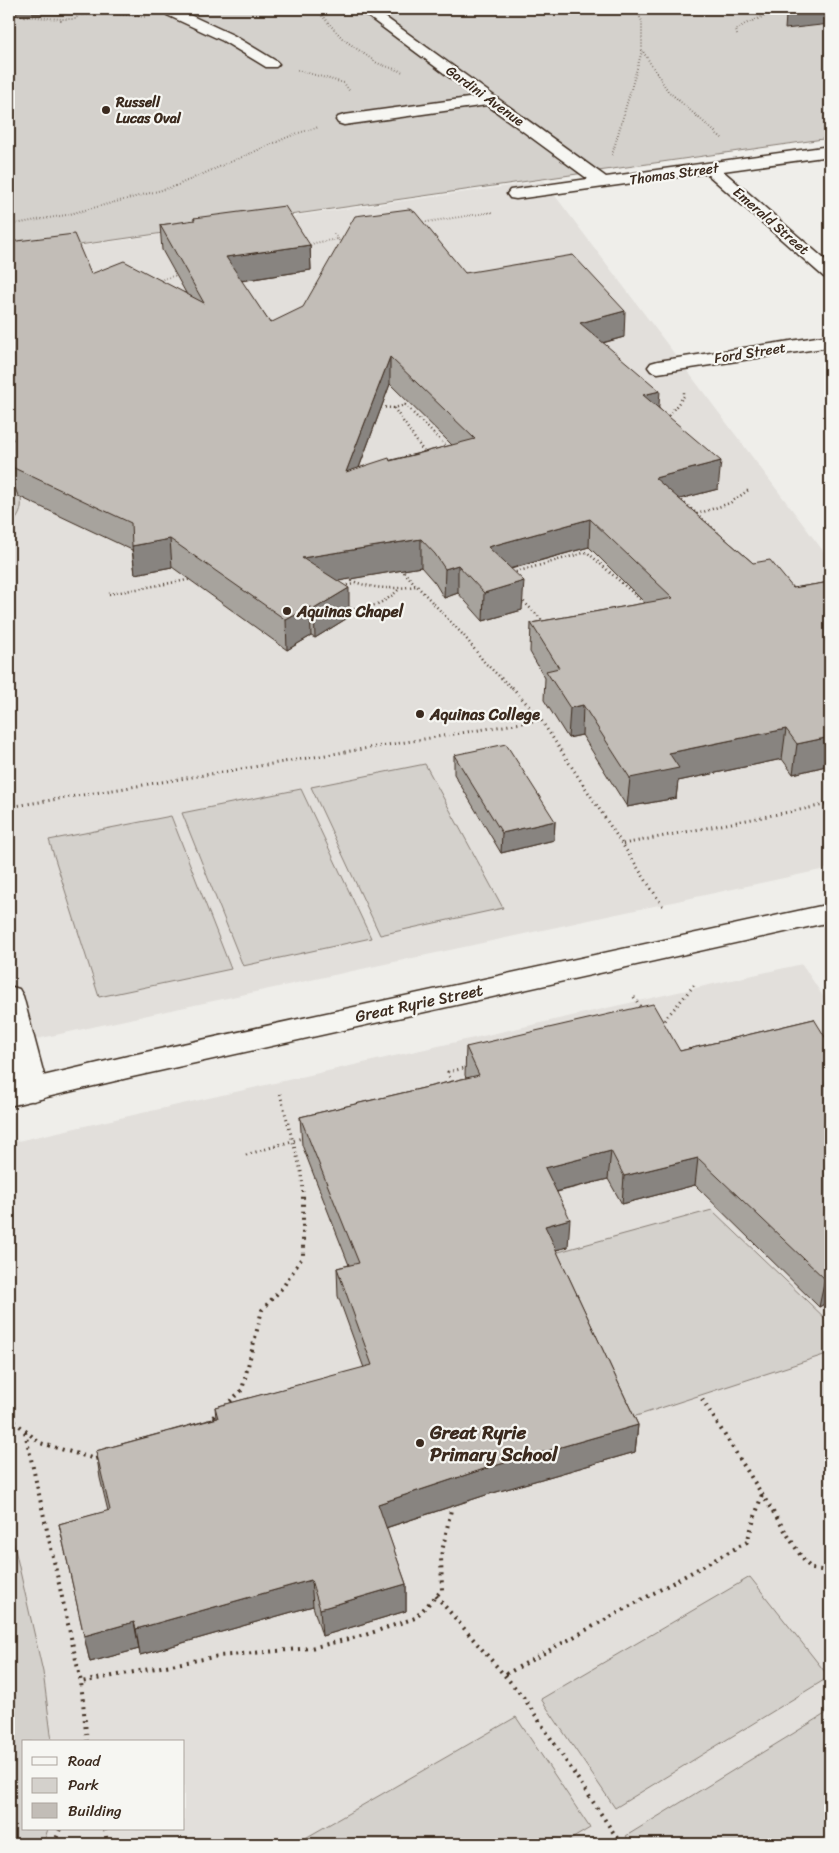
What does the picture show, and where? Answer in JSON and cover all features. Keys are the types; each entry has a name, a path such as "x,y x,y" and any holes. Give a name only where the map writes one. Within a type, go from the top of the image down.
{"street":[{"name":"Gardini Avenue","path":"365,9 604,183"},
{"path":"175,10 228,38 271,64"},
{"path":"344,120 492,100"},
{"name":"Thomas Street","path":"516,194 711,169 830,151"},
{"name":"Emerald Street","path":"711,169 830,272"},
{"name":"Ford Street","path":"663,366 830,341"},
{"name":"Great Ryrie Street","path":"21,1092 830,913"},
{"path":"9,996 21,1092"}],"path":[{"path":"9,15 62,20 76,19 81,9"},
{"path":"134,9 139,15"},
{"path":"737,35 736,30 745,24 782,9"},
{"path":"604,183 642,50 642,21 637,12"},
{"path":"78,15 139,15 150,17"},
{"path":"642,50 668,91 750,163"},
{"path":"9,225 66,215 173,186 295,134 344,120 355,100 344,84 271,64"},
{"path":"412,224 496,211"},
{"path":"334,234 338,240"},
{"path":"300,248 314,243 349,240"},
{"path":"149,284 182,273"},
{"path":"663,366 685,392 664,421"},
{"path":"374,406 394,408 412,403"},
{"path":"405,405 454,454"},
{"path":"394,408 430,461"},
{"path":"697,514 730,503 750,489"},
{"path":"676,495 722,536"},
{"path":"507,574 587,552 642,601 651,599"},
{"path":"397,564 465,637 485,663 510,685 541,720 664,908"},
{"path":"340,574 358,584"},
{"path":"109,594 199,578"},
{"path":"332,590 345,584 400,588 416,586"},
{"path":"340,605 354,609 375,607 388,601 400,588"},
{"path":"519,596 546,624"},
{"path":"9,807 541,720"},
{"path":"623,844 830,804"},
{"path":"658,1028 696,983"},
{"path":"634,997 644,1013"},
{"path":"443,1084 452,1082 448,1072 475,1066"},
{"path":"203,1427 242,1390 262,1310 283,1287 303,1256 304,1214 302,1175 280,1094"},
{"path":"246,1155 312,1134"},
{"path":"702,1399 807,1566 816,1571 830,1571"},
{"path":"9,1418 40,1443 95,1459 104,1457"},
{"path":"25,1432 81,1682 87,1740"},
{"path":"506,1674 747,1542 762,1494"},
{"path":"81,1682 219,1656 311,1648 365,1635 415,1618 442,1590 441,1556 451,1510"},
{"path":"436,1596 506,1674 524,1698 621,1844"},
{"path":"54,1844 60,1830"},
{"path":"105,1830 107,1844"}],"shaded area":[{"name":"Aquinas College","path":"544,181 830,560 830,868 9,1045 9,256"},
{"name":"Great Ryrie Primary School","path":"802,964 830,1007 830,1844 9,1844 9,1143"}],"green space":[{"path":"9,9 830,9 830,138 9,255"},
{"path":"9,484 19,490 21,506 19,515 9,527"},
{"path":"425,764 503,908 380,935 311,787"},
{"path":"301,789 371,938 243,966 182,813"},
{"path":"171,816 231,969 99,997 49,840"},
{"path":"712,1210 830,1323 830,1353 630,1418 551,1254"},
{"path":"9,1523 43,1672 52,1740 22,1740 22,1830 48,1830 43,1844 9,1844"},
{"path":"750,1577 829,1677 615,1808 541,1699"},
{"path":"830,1711 830,1844 631,1844 626,1836"},
{"path":"516,1717 590,1828 563,1844 295,1844"}],"building":[{"path":"791,9 830,9 830,10 786,15"},
{"path":"285,206 310,245 226,257 270,323 303,307 355,216 409,209 415,212 465,273 573,255 625,311 580,323 660,391 643,395 721,461 655,478 753,563 770,560 793,588 830,582 830,620 828,620 830,624 830,737 797,744 786,729 669,753 679,768 630,778 583,705 570,708 546,671 559,668 531,623 673,598 590,519 488,547 524,581 484,593 458,565 445,569 435,554 421,539 302,558 349,588 314,609 310,607 286,620 170,539 132,546 131,523 14,468 9,454 9,440 13,440 9,431 9,242 74,234 91,274 124,261 204,303 160,225 195,220 194,218","holes":["390,357 475,439 390,461 389,458 346,472"]},
{"path":"506,744 555,821 502,833 454,755"},
{"path":"653,1004 680,1051 814,1019 830,1045 830,1277 825,1279 698,1158 624,1176 611,1151 545,1168 570,1219 545,1226 638,1425 487,1468 378,1504 406,1584 320,1609 311,1580 136,1629 134,1622 84,1636 59,1524 110,1510 96,1451 218,1418 215,1407 372,1365 337,1268 359,1263 300,1117 479,1075 466,1047"}],"place":[{"name":"Russell Lucas Oval","path":"106,110"},
{"name":"Aquinas Chapel","path":"287,611"},
{"name":"Aquinas College","path":"420,714"},
{"name":"Great Ryrie Primary School","path":"420,1443"}]}
